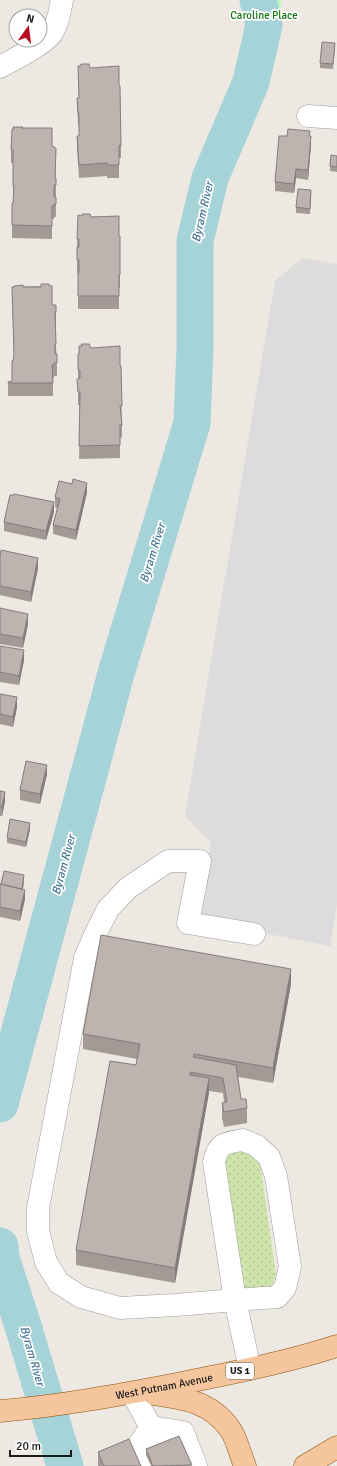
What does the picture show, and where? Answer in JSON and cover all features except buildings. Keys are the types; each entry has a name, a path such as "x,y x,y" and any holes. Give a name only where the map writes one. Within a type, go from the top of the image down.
{"main road":[{"name":"West Putnam Avenue","path":"4,1411 136,1392 250,1369 337,1346"},
{"path":"136,1392 187,1400 201,1404 218,1414 231,1430 245,1466"},
{"path":"305,1466 337,1446"}],"street":[{"path":"0,67 37,46 51,34 59,18 62,0"},
{"path":"308,116 337,118"},
{"path":"250,1369 235,1300 214,1162 216,1151 226,1143 243,1140 257,1146 269,1157 276,1176 290,1267 285,1288 277,1297 235,1300 176,1305 120,1308 81,1297 59,1282 46,1262 38,1232 38,1208 85,958 108,910 128,888 168,861 200,860 188,923 254,934"},
{"path":"136,1392 162,1448"},
{"path":"146,1466 138,1446 151,1427"},
{"path":"151,1427 183,1432 196,1466"}],"green space":[{"name":"Caroline Place","path":"248,0 282,0 271,74 239,70 249,29"},
{"path":"236,1149 249,1150 260,1162 276,1275 273,1283 267,1289 248,1289 242,1285 222,1167 225,1158"}],"shaded area":[{"path":"302,258 337,264 337,904 330,946 195,920 211,843 185,816 275,281"}],"waterway":[{"name":"Byram River","path":"0,1104 117,670 192,423 195,348 195,241 210,178 251,82 264,25 258,0"},
{"name":"Byram River","path":"0,1246 1,1258 65,1466"}]}
